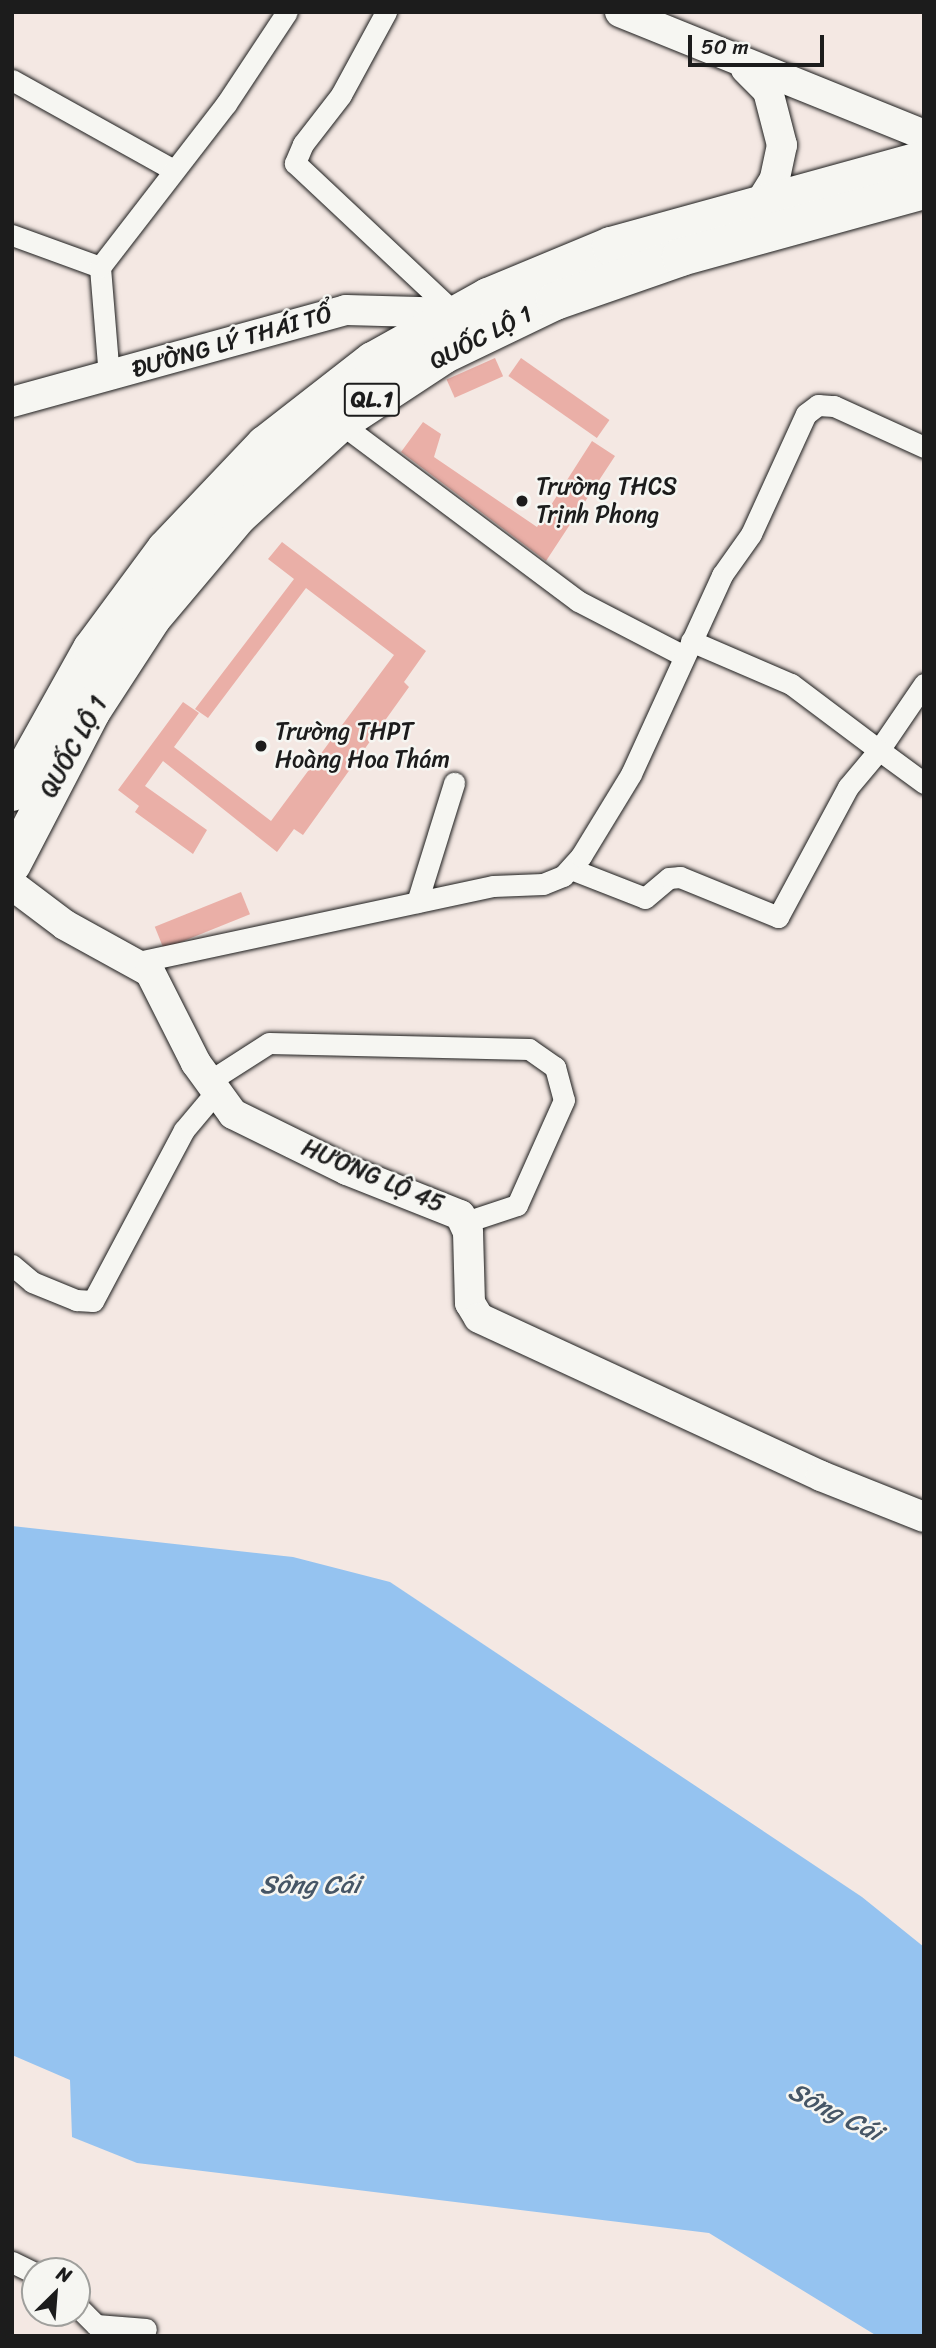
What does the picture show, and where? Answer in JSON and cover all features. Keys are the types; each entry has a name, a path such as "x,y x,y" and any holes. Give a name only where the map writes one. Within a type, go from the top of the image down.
{"highway":[{"name":"QUỐC LỘ 1","path":"12,792 92,649 166,549 214,495 319,400 373,361 455,313 611,246 763,201 923,183"},
{"name":"QUỐC LỘ 1","path":"12,864 91,712 152,618 238,516 340,423 411,374 500,325 614,279 923,183"}],"street":[{"path":"109,377 100,267 271,41 287,12"},
{"path":"386,12 341,95 303,144 295,163 455,313"},
{"path":"622,13 924,135"},
{"path":"730,243 763,201 781,161 776,108 756,76 731,59"},
{"path":"12,80 174,170"},
{"path":"12,235 100,267"},
{"name":"ĐƯỜNG LÝ THÁI TỔ","path":"12,402 346,310 455,313"},
{"path":"138,962 493,886 543,884 571,869 631,774 722,575 751,534 811,409 834,406 924,447"},
{"path":"340,423 578,601 687,649 791,684 924,783"},
{"path":"571,869 645,898 669,878 680,877 778,917 848,787 879,750 924,684"},
{"path":"417,902 454,783"},
{"name":"HƯƠNG LỘ 45","path":"12,885 65,925 138,962 158,984 212,1088 233,1114 347,1170 454,1210 466,1222 471,1309 479,1318 821,1476 924,1517"},
{"path":"12,1265 41,1286 76,1300 93,1301 184,1130 212,1088 269,1043 529,1049 555,1067 564,1100 517,1205 466,1222"},
{"path":"91,2320 96,2325 146,2329"}],"water":[{"name":"Sông Cái","path":"12,1526 293,1557 390,1582 862,1897 924,1947 924,2336 877,2336 709,2233 137,2163 72,2137 70,2080 12,2055"}],"building":[{"path":"495,358 503,376 455,398 447,380"},
{"path":"521,358 609,420 597,438 508,376"},
{"path":"423,422 441,434 434,457 537,527 592,441 615,456 546,561 401,452"},
{"path":"282,542 426,651 404,682 409,687 303,835 294,829 277,852 163,761 145,786 207,830 193,854 135,812 139,806 118,790 183,702 199,713 174,747 271,821 394,655 306,588 208,718 195,709 294,579 268,559"},
{"path":"241,892 250,914 164,949 155,927"}],"place":[{"name":"Trường THCS Trịnh Phong","path":"522,501"},
{"name":"Trường THPT Hoàng Hoa Thám","path":"261,746"}]}
